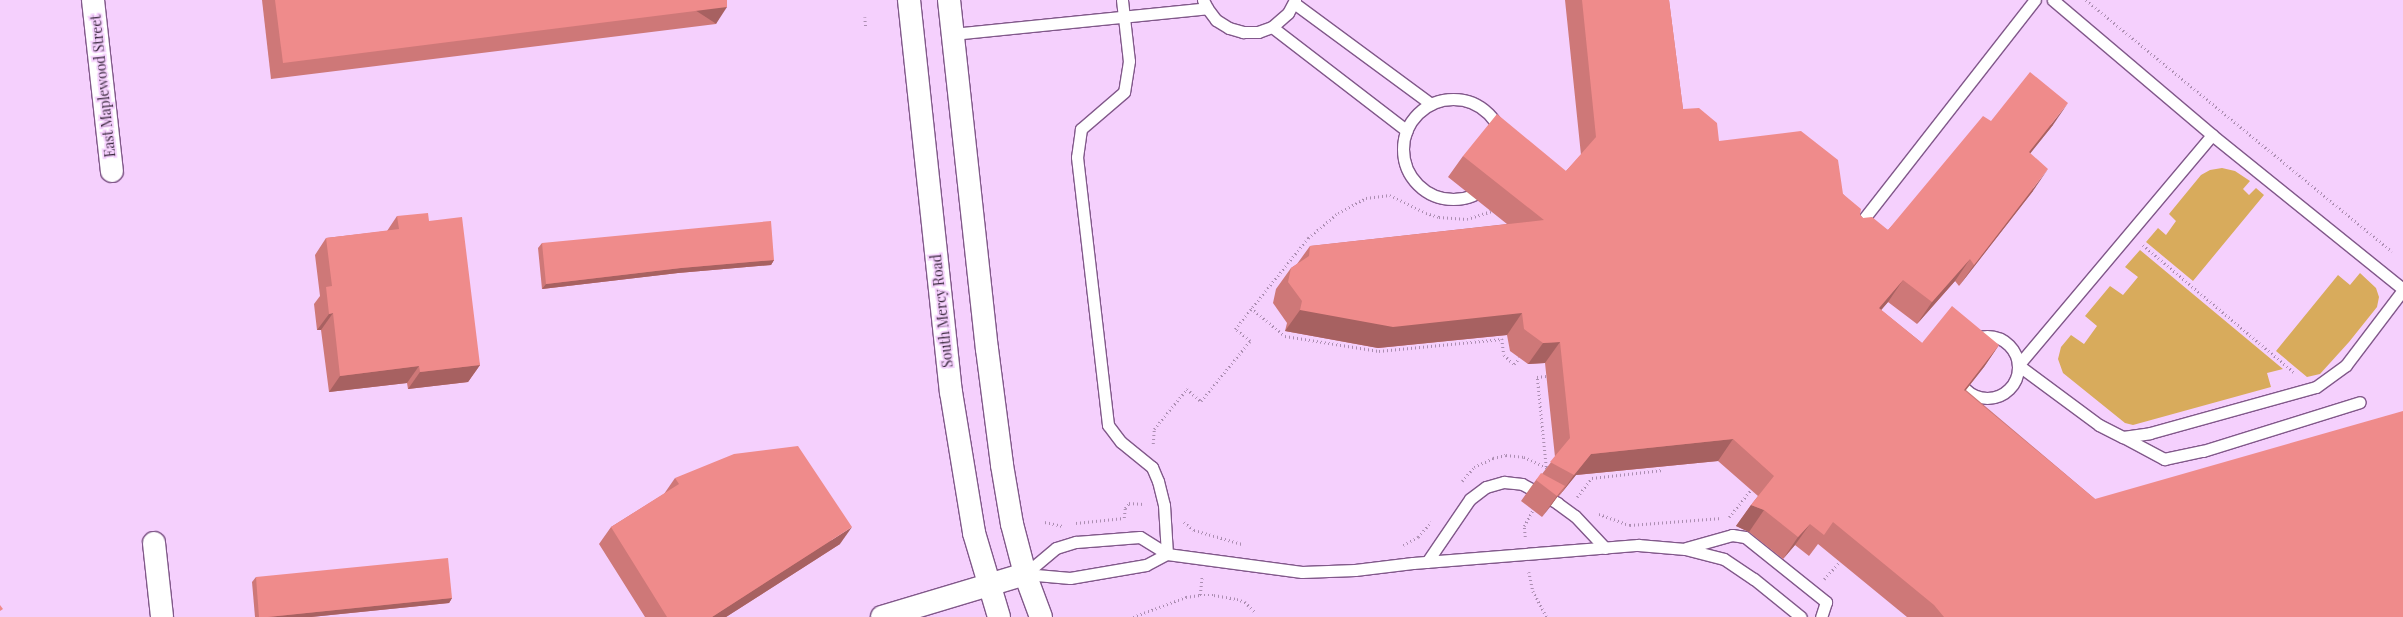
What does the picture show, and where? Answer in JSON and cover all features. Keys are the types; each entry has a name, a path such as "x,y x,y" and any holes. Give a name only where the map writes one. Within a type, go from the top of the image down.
{"main road":[{"name":"East Maplewood Street","path":"93,0 112,171"},
{"name":"South Mercy Road","path":"909,0 950,392 974,533 988,586 999,617"},
{"path":"949,0 1002,465 1012,524 1025,574 1041,617"},
{"path":"154,543 162,617"},
{"path":"882,617 1025,574"}],"lane":[{"path":"1122,0 1129,61 1124,92 1082,129 1077,157 1108,424 1121,442 1152,467 1158,481 1164,505 1167,554"},
{"path":"1852,234 2035,0"},
{"path":"2053,0 2212,135 2403,289 2346,365 2313,388 2150,433 2123,437"},
{"path":"953,34 1124,17 1205,4 1216,20 1228,28 1243,32 1258,32 1272,27 1288,13 1294,2 1431,104"},
{"path":"1272,27 1407,131"},
{"path":"1446,99 1462,99 1477,105 1489,114 1498,128 1503,143 1498,170 1491,181 1481,190 1462,197 1441,197 1429,192 1418,184 1407,165 1404,142 1407,131 1418,114 1431,104 1446,99"},
{"path":"2212,135 2018,365 2012,385 1995,397 1985,398 1974,396 1966,390 1956,374 1957,361 1962,348 1970,341 1980,337 1990,336 2009,346 2018,365 2098,425 2164,459 2203,451 2360,402"},
{"path":"1427,562 1470,499 1486,487 1504,482 1522,484 1557,503 1575,516 1606,548"},
{"path":"1685,549 1732,535 1745,537 1826,602 1821,617"},
{"path":"1025,574 1056,548 1076,542 1140,537 1167,554 1302,572 1355,570 1427,562 1638,545 1685,549 1724,559 1754,579 1801,617"},
{"path":"1025,574 1070,578 1146,565 1167,554"}],"path":[{"path":"2086,0 2392,251"},
{"path":"865,17 866,28"},
{"path":"1157,450 1153,444 1154,429 1187,389 1201,401 1250,341 1235,329 1308,238 1338,213 1356,202 1377,196 1390,195 1426,213 1451,219 1467,219 1491,211"},
{"path":"2129,233 2313,388"},
{"path":"1252,308 1285,336 1379,351 1502,339 1504,355 1514,364 1519,358"},
{"path":"1458,486 1474,467 1499,456 1514,455 1524,457 1547,468 1537,377 1546,376"},
{"path":"1577,497 1592,478 1663,470"},
{"path":"1596,512 1616,521 1630,525 1729,517 1752,490"},
{"path":"1571,493 1582,501"},
{"path":"1074,523 1099,519 1124,518 1124,508 1129,503 1141,503 1151,507 1180,502 1183,521 1188,527 1245,545"},
{"path":"1398,547 1418,537 1433,518"},
{"path":"1046,522 1056,525 1068,524"},
{"path":"1200,595 1210,535"},
{"path":"1133,617 1186,597 1200,595 1214,595 1245,602 1255,612"}],"shaded area":[{"path":"2222,168 2235,171 2250,181 2243,189 2249,195 2256,188 2264,195 2193,281 2146,242 2158,228 2166,235 2176,221 2169,214 2201,175 2210,170"},
{"path":"2140,250 2283,369 2267,373 2271,387 2133,425 2125,423 2063,373 2058,359 2061,347 2071,335 2084,344 2097,326 2085,316 2110,286 2123,295 2138,277 2125,267"},
{"path":"2360,273 2376,288 2379,297 2377,307 2349,342 2320,374 2307,377 2276,351 2338,275 2350,285"}],"building":[{"path":"275,0 727,0 727,7 283,63"},
{"path":"1582,0 1669,0 1683,109 1699,108 1717,123 1719,141 1801,131 1838,160 1843,194 1861,209 1860,215 1863,218 1872,217 1888,230 1983,116 1991,121 2030,72 2068,103 2029,152 2048,169 1974,265 1970,259 1932,302 1903,280 1879,308 1922,343 1952,306 1999,345 1964,390 2095,499 2403,411 2403,617 1944,617 1934,605 1833,522 1824,535 1810,524 1798,537 1764,510 1751,505 1774,476 1733,439 1591,454 1574,475 1550,462 1570,438 1560,342 1543,343 1524,329 1522,313 1393,327 1300,310 1302,301 1288,282 1291,268 1309,256 1310,246 1544,220 1463,156 1497,114 1566,171 1596,137"},
{"path":"428,213 429,221 462,217 480,365 420,372 419,366 340,376 333,313 329,314 326,287 332,286 326,238 399,229 397,216"},
{"path":"771,221 774,260 681,268 546,284 542,243"},
{"path":"798,446 852,527 712,617 667,617 611,527 679,484 675,478 734,454"},
{"path":"1541,473 1565,486 1557,496 1536,480"},
{"path":"448,558 452,598 259,617 256,577"}]}
